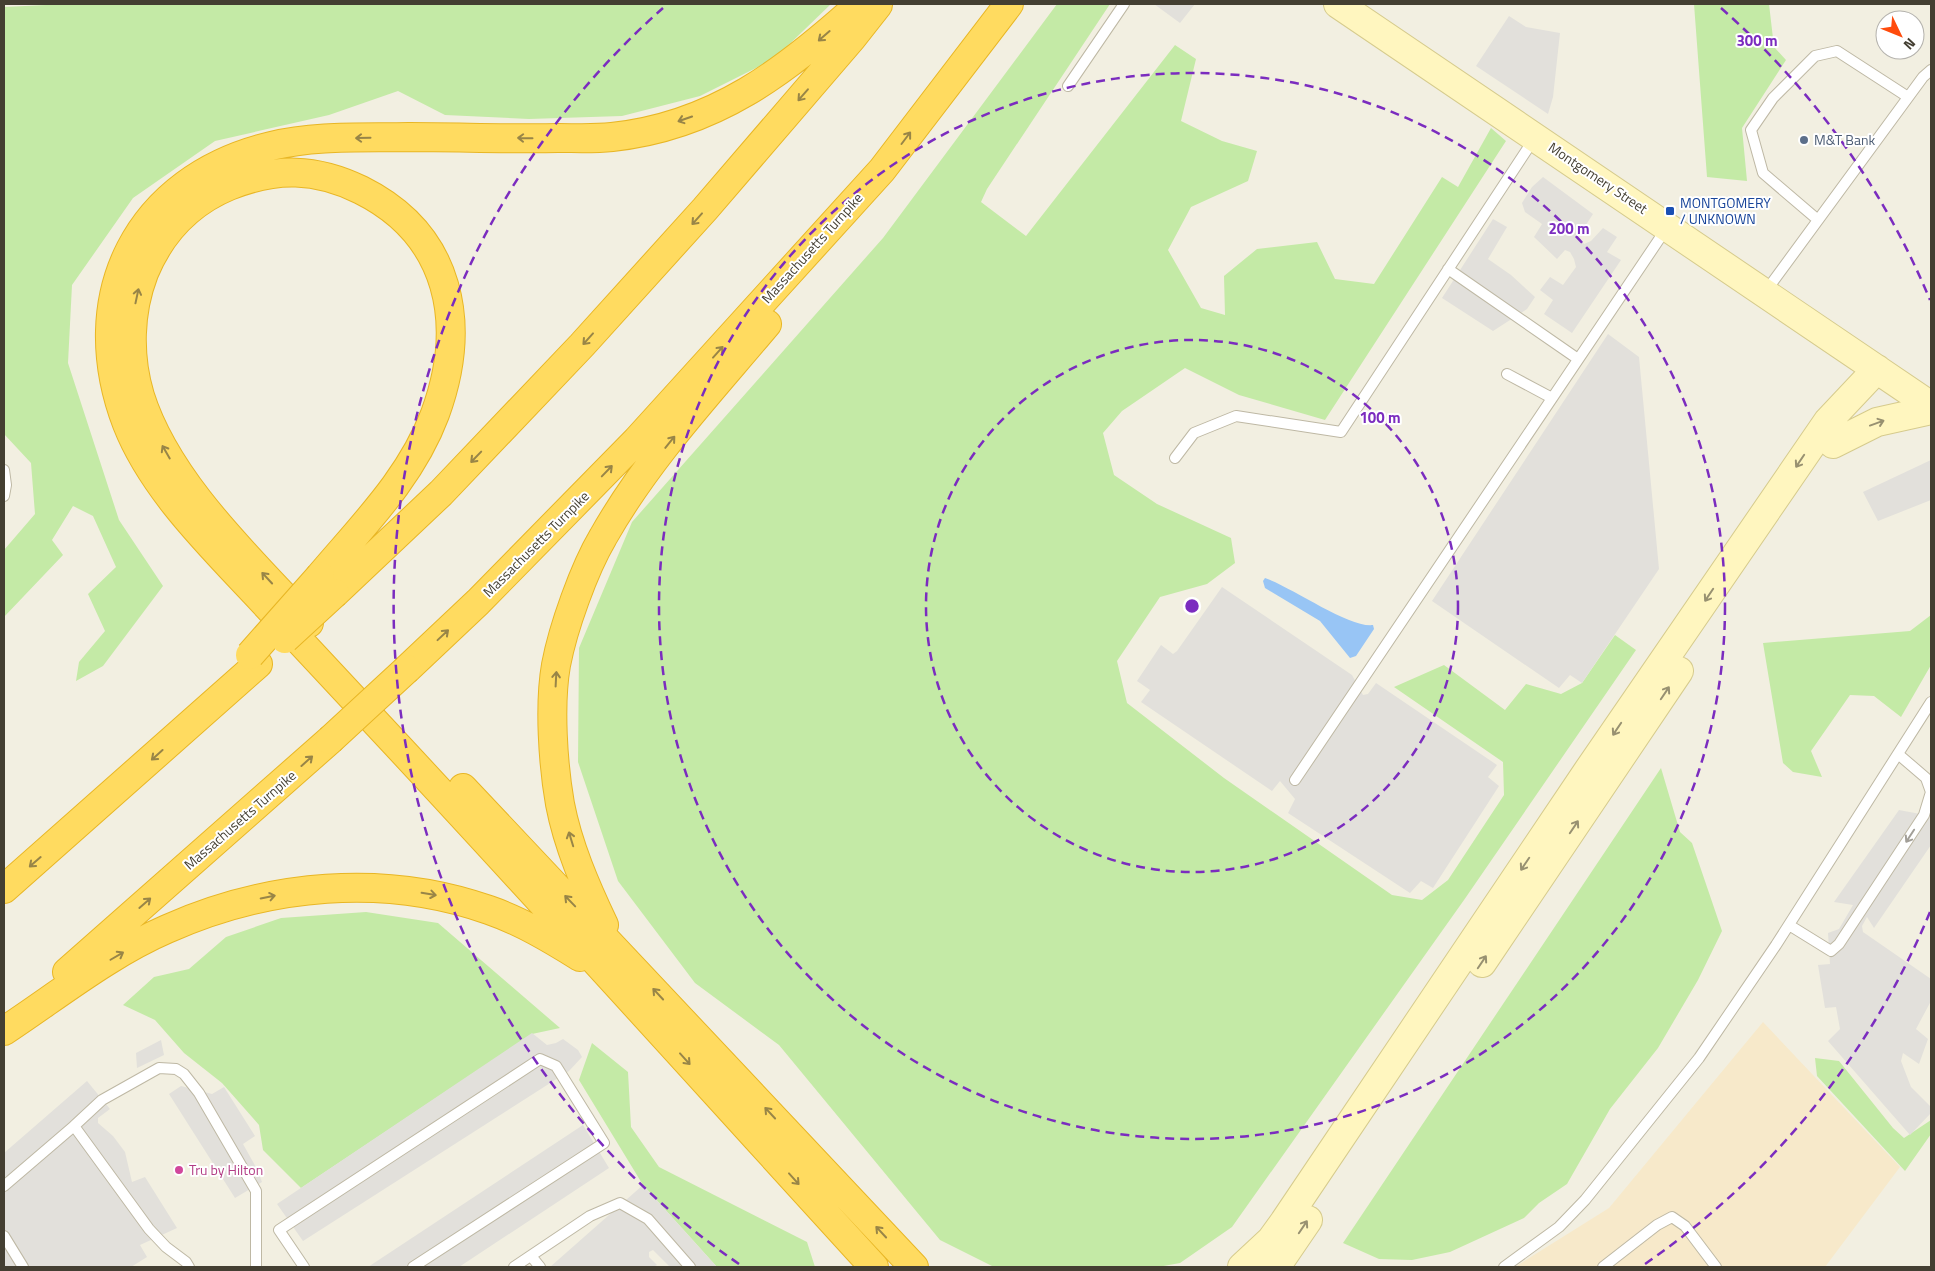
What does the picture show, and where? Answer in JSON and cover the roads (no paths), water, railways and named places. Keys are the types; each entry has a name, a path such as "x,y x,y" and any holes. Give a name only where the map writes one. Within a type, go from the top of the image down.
{"highway":[{"path":"860,4 821,39 772,77 722,106 657,128 611,137 334,138 273,146 232,159 196,175 170,196 144,227 124,260 112,301 109,338 115,388 128,428 153,473 204,538 487,841 610,960 914,1267"},
{"path":"4,889 178,736 328,584 441,493 582,345 705,209 852,38 878,4"},
{"name":"Massachusetts Turnpike","path":"4,1027 330,740 478,602 637,440 882,170 1009,4"},
{"path":"610,960 560,805 553,732 556,665 577,595 602,538 640,480 781,306 882,170"},
{"path":"328,584 410,465 434,416 446,381 451,344 450,313 432,252 410,223 382,201 333,178 307,172 272,173 247,179 198,202 179,218 161,238 149,263 138,290 131,324 134,361 140,395 154,432 180,476 237,546 610,960 874,1267"},
{"path":"4,1031 114,958 166,929 232,904 296,892 364,888 398,889 443,897 490,910 545,936 610,960"}],"main road":[{"name":"Montgomery Street","path":"1338,4 1765,292 1931,408"},
{"path":"1276,1267 1833,444 1877,369"},
{"path":"1242,1267 1271,1240 1284,1222 1828,421 1877,369"},
{"path":"1833,444 1877,422 1931,408"}],"lane":[{"path":"1068,86 1124,4"},
{"path":"1818,220 1763,173 1751,130 1773,98 1815,56 1837,52 1908,97"},
{"path":"1765,292 1908,97 1923,77 1931,70"},
{"path":"1176,458 1194,433 1236,416 1341,432 1536,136"},
{"path":"1294,780 1668,226"},
{"path":"1448,269 1578,359"},
{"path":"1507,374 1552,398"},
{"path":"4,470 6,485 4,496"},
{"path":"1504,1267 1559,1227 1585,1200 1699,1058 1789,925 1931,702"},
{"path":"1789,925 1831,951 1848,932 1924,815 1931,792 1926,778 1898,754"},
{"path":"304,1267 279,1230 540,1059 556,1066 604,1143 412,1267"},
{"path":"4,1186 102,1100 159,1068 176,1069 184,1074 199,1093 256,1191 256,1267"},
{"path":"74,1126 149,1229 189,1267"},
{"path":"514,1267 590,1216 620,1203 648,1219 690,1267"},
{"path":"1603,1267 1657,1225 1672,1217 1685,1226 1716,1267"},
{"path":"4,1236 23,1267"},
{"path":"531,1256 540,1267"}],"water":[{"path":"1265,578 1335,614 1363,624 1373,625 1374,629 1356,656 1350,658 1320,621 1265,588 1263,581"}],"place":[{"name":"M&T Bank","path":"1804,140"},
{"name":"MONTGOMERY / UNKNOWN","path":"1670,211"},
{"name":"Tru by Hilton","path":"179,1170"}]}
